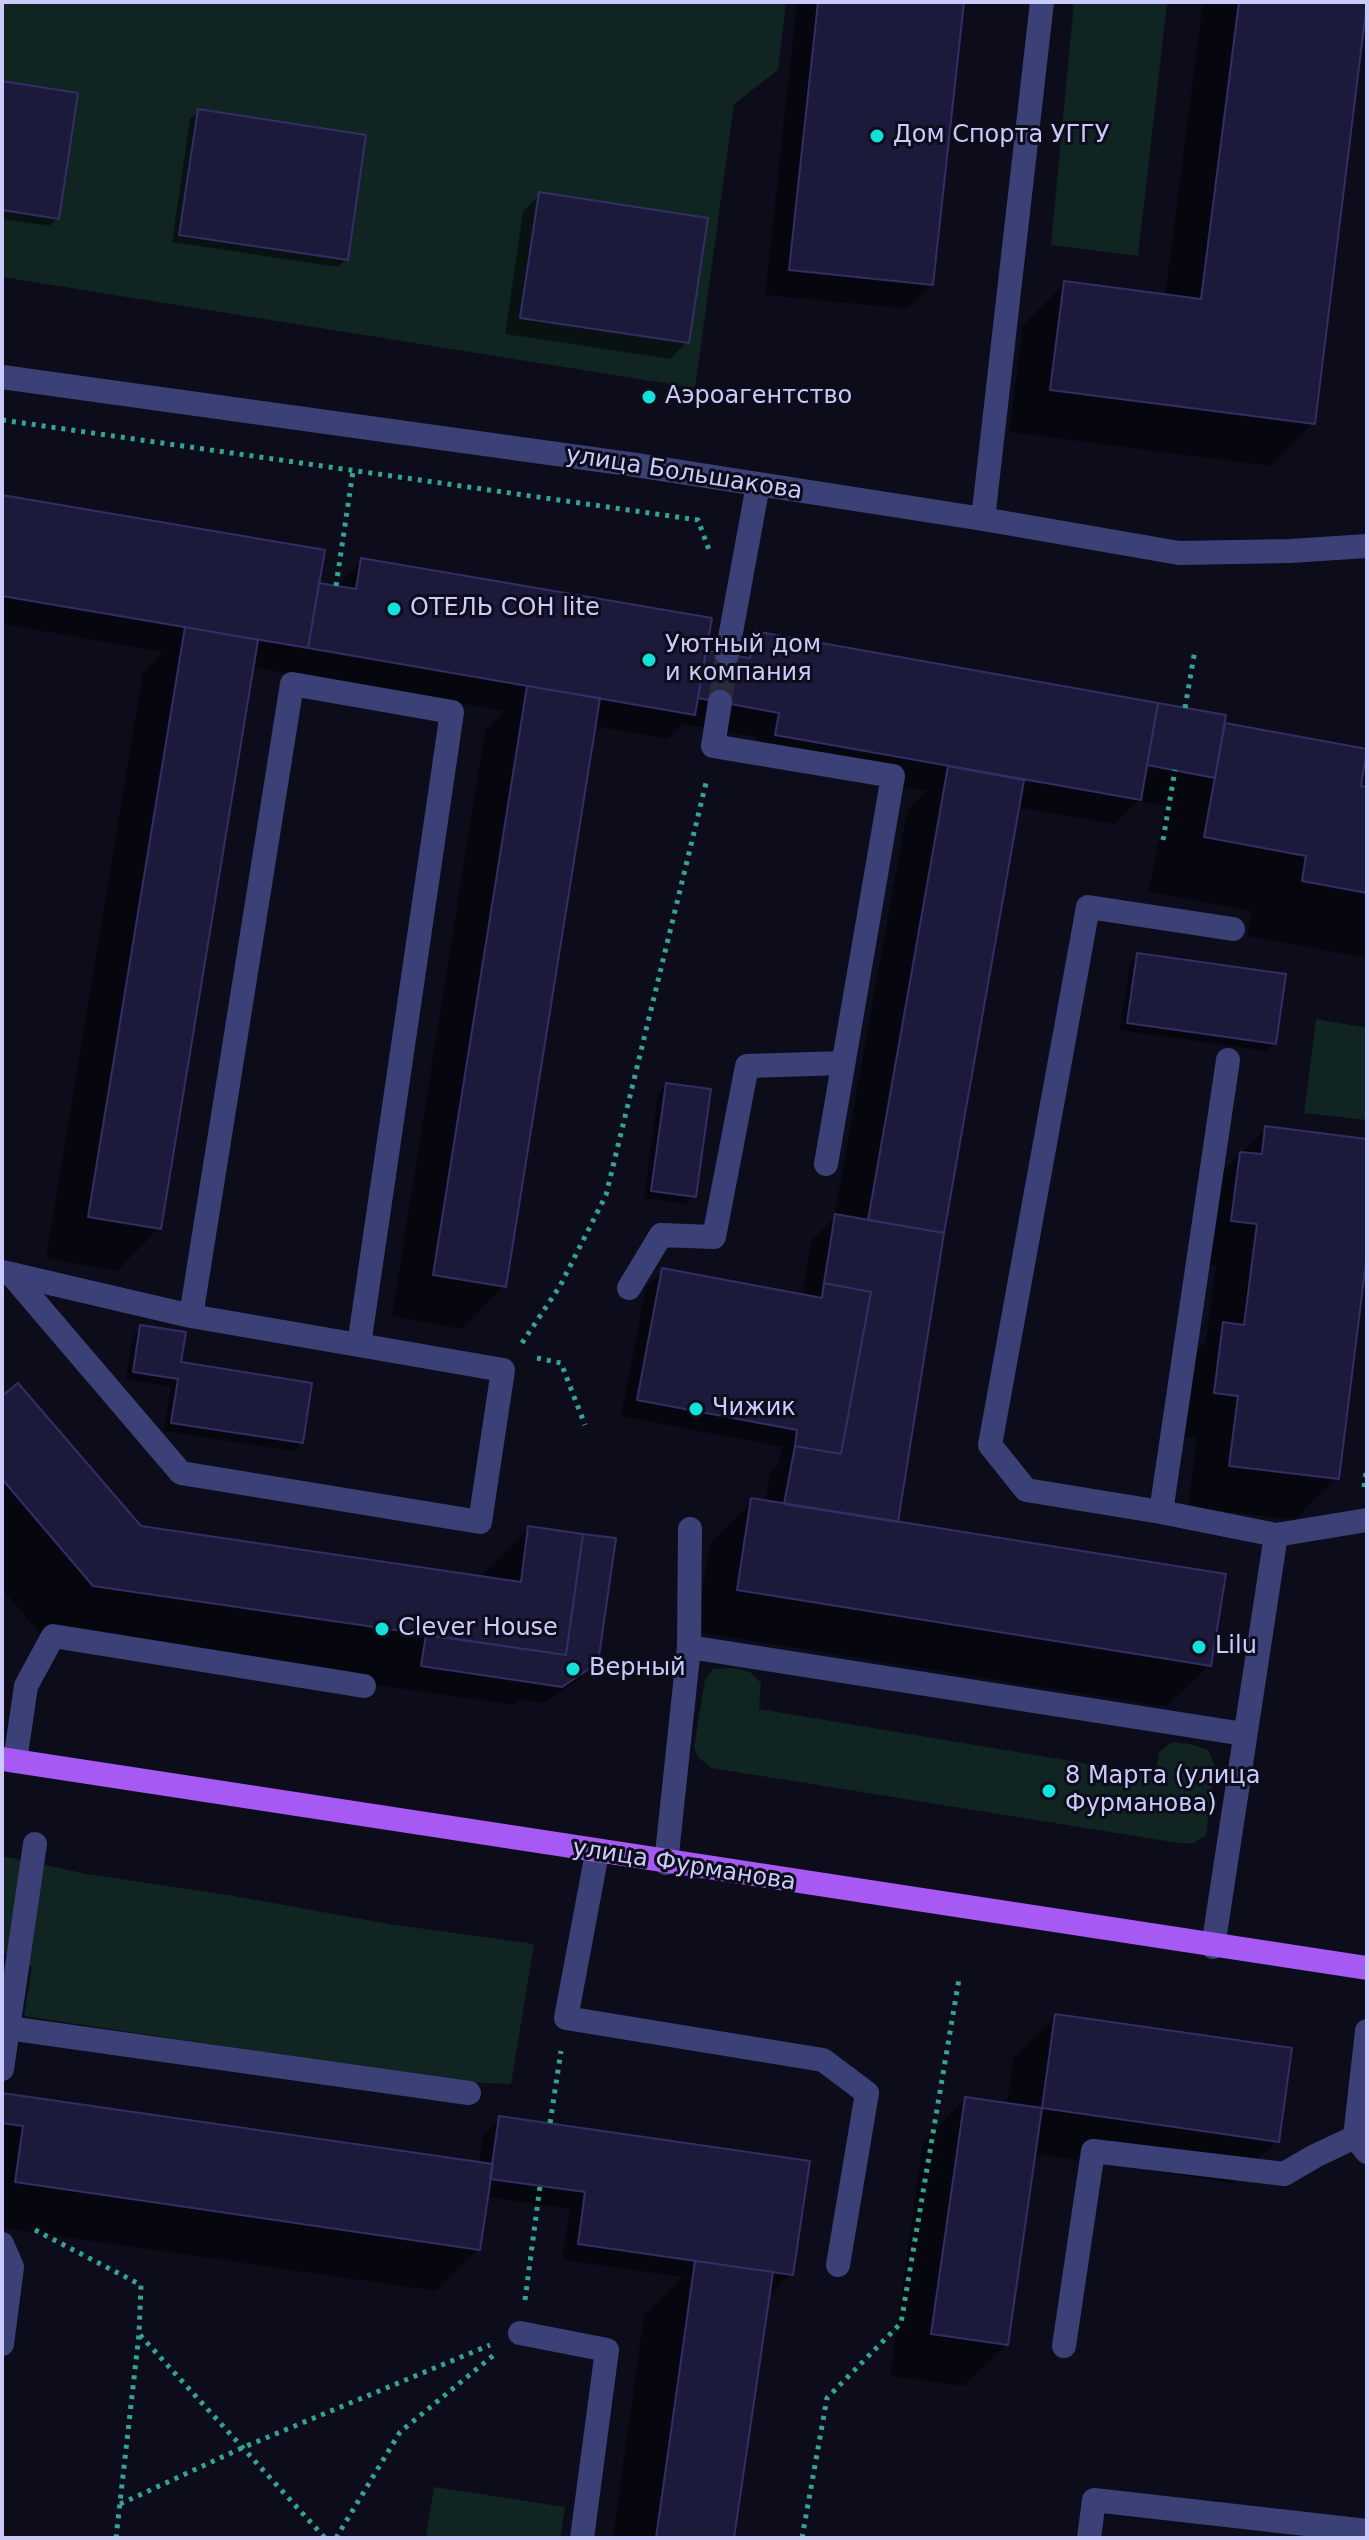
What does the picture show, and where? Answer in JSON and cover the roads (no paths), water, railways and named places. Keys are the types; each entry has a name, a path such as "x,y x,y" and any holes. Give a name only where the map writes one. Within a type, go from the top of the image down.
{"main road":[{"name":"улица Фурманова","path":"9,1760 597,1853 1367,1968"}],"street":[{"path":"983,519 1042,2"},
{"name":"улица Большакова","path":"2,377 636,465 1179,553 1367,546"},
{"path":"727,654 758,485"},
{"path":"191,1316 292,684 452,712 359,1345"},
{"path":"720,702 713,746 893,776 826,1164"},
{"path":"1233,929 1088,907 990,1445 1026,1490 1276,1535 1367,1520"},
{"path":"1161,1512 1228,1060"},
{"path":"629,1288 661,1235 714,1237 747,1066 843,1063"},
{"path":"6,1273 191,1316 503,1370 480,1522 181,1473 6,1273"},
{"path":"666,1863 689,1647 690,1529"},
{"path":"1213,1947 1276,1535"},
{"path":"9,1760 26,1686 53,1636 364,1686"},
{"path":"689,1647 1244,1734"},
{"path":"2,2069 8,2028 9,1967 35,1844"},
{"path":"597,1853 566,2018 823,2060 867,2093 838,2265"},
{"path":"8,2028 469,2093"},
{"path":"1064,2346 1093,2151 1284,2174 1315,2156 1361,2145 1367,2031"},
{"path":"2,2244 12,2267 2,2344"},
{"path":"520,2333 607,2350 582,2538"},
{"path":"1089,2538 1094,2500 1367,2531"}],"tunnel":[{"path":"720,702 727,654"}],"place":[{"name":"Дом Спорта УГГУ","path":"877,136"},
{"name":"Аэроагентство","path":"649,397"},
{"name":"ОТЕЛЬ СОН lite","path":"394,609"},
{"name":"Уютный дом и компания","path":"649,660"},
{"name":"Чижик","path":"696,1409"},
{"name":"Clever House","path":"382,1629"},
{"name":"Lilu","path":"1199,1647"},
{"name":"Верный","path":"573,1669"},
{"name":"8 Марта (улица Фурманова)","path":"1049,1791"}]}
